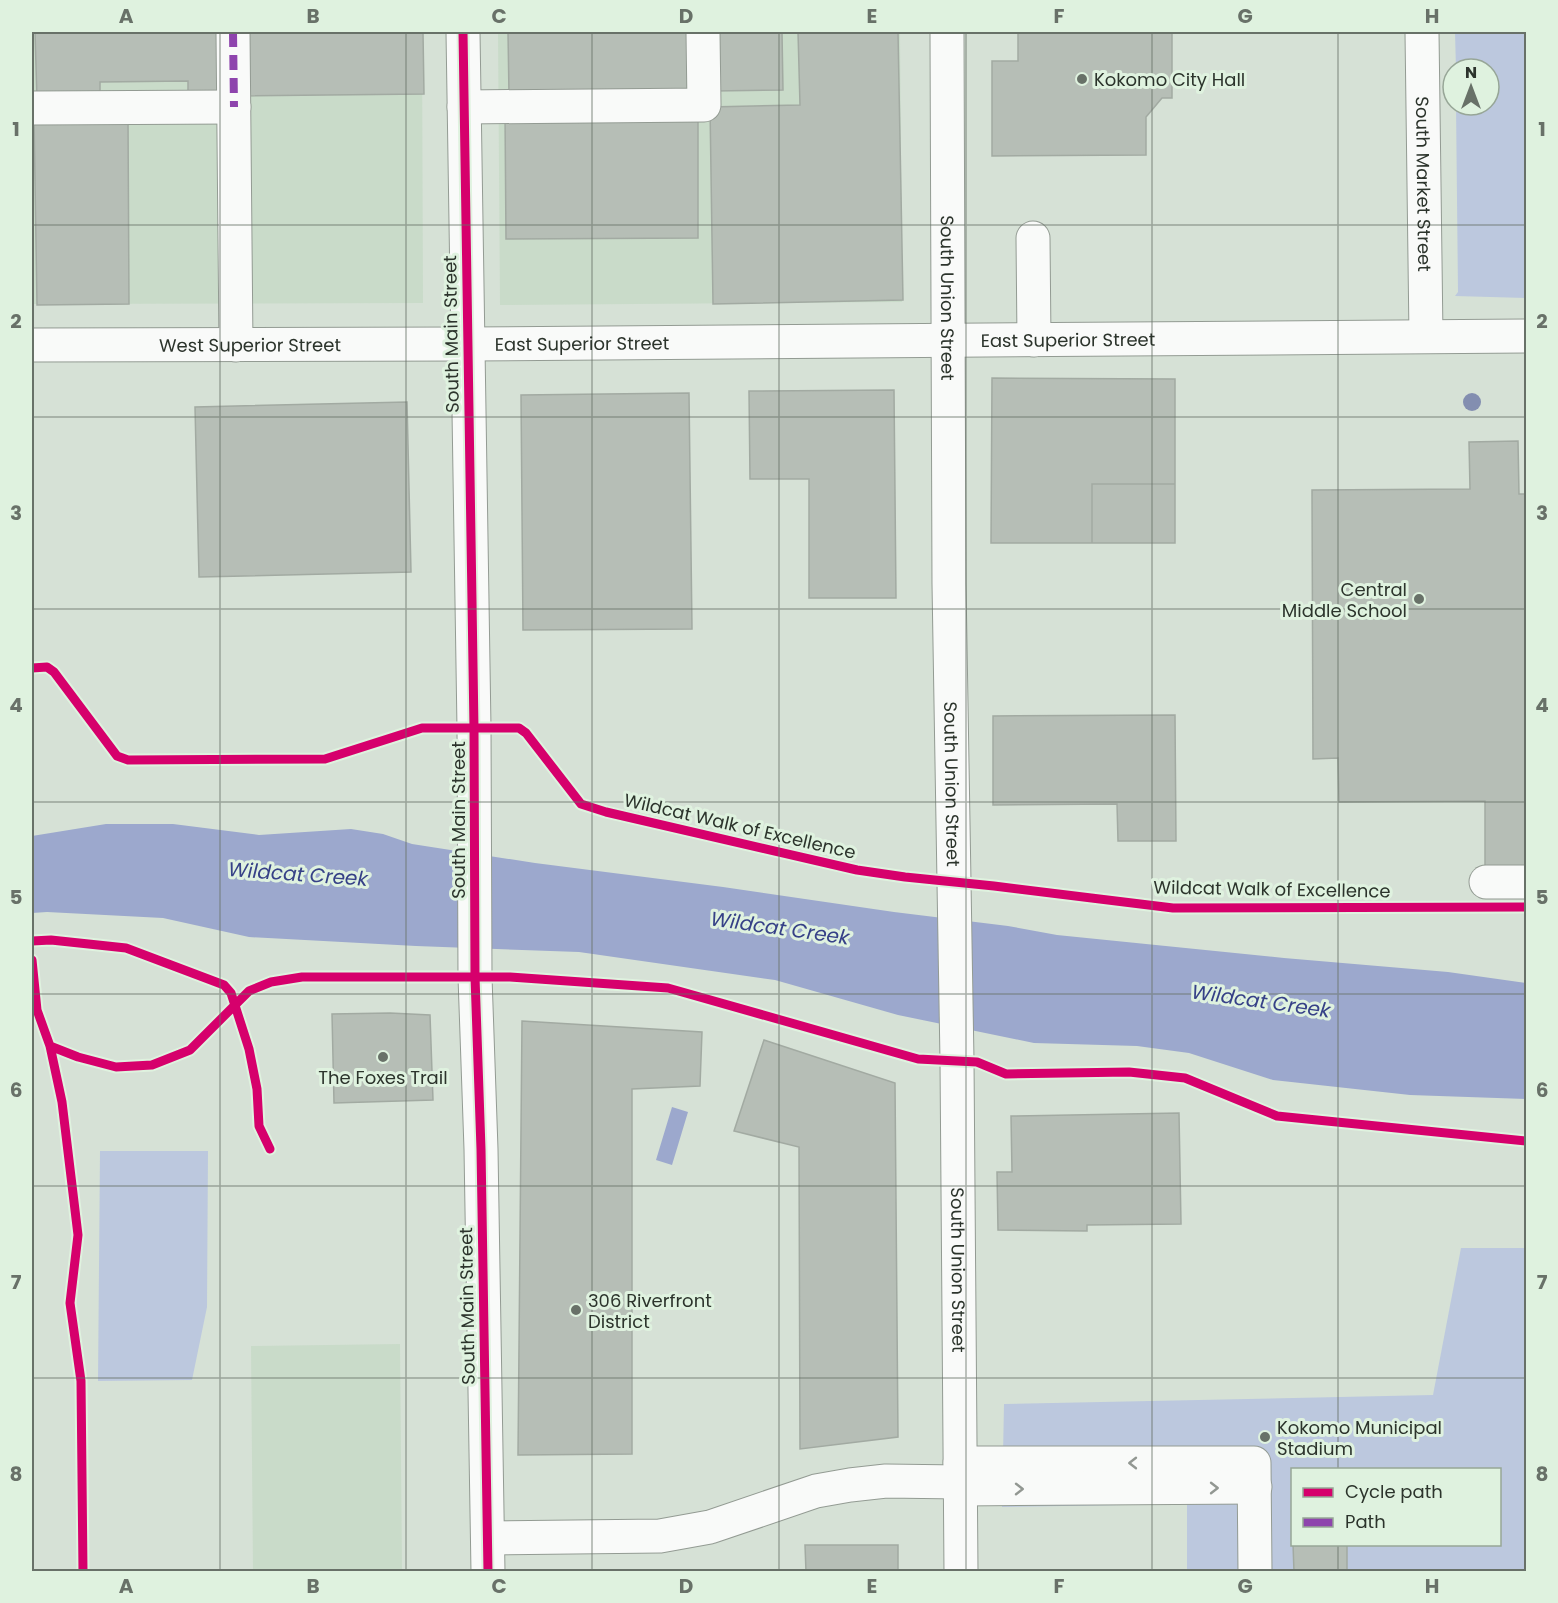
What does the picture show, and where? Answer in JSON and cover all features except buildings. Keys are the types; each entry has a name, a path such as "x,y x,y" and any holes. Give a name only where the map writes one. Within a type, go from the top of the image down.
{"street":[{"path":"232,32 236,345"},
{"name":"South Main Street","path":"463,32 475,967 489,1572"},
{"path":"464,107 704,105 703,32"},
{"name":"South Union Street","path":"947,32 948,572 957,1061 961,1572"},
{"name":"South Market Street","path":"1422,32 1426,336"},
{"path":"32,108 234,107"},
{"path":"1033,238 1034,340"},
{"name":"East Superior Street","path":"468,345 1527,336"},
{"name":"West Superior Street","path":"32,345 468,345"},
{"path":"1486,882 1527,882"},
{"path":"488,1538 660,1536 710,1527 816,1491 886,1481 1254,1475 1255,1572"}],"shaded area":[{"path":"32,32 422,32 423,303 32,304"},
{"path":"498,32 900,32 902,302 500,305"},
{"path":"1455,32 1526,32 1526,298 1455,296 1458,292 1456,117 1501,117 1501,57 1456,57"},
{"path":"100,1151 208,1151 207,1307 192,1380 98,1381"},
{"name":"Kokomo Municipal Stadium","path":"1461,1248 1526,1248 1526,1571 1187,1571 1187,1504 1002,1507 1004,1404 1433,1395"},
{"path":"400,1344 402,1571 253,1571 251,1346"}],"water":[{"name":"Wildcat Creek","path":"106,824 173,824 259,835 351,829 383,834 412,844 535,863 1008,926 1057,935 1448,972 1526,983 1526,1099 1410,1095 1273,1080 1189,1053 1137,1046 1034,1043 898,1015 775,980 579,952 249,937 163,918 32,913 32,836"},
{"path":"672,1107 688,1112 672,1165 656,1160"}],"marked path":[{"path":"233,32 234,107"}],"cycle path":[{"path":"463,32 474,728 475,977 481,1149 488,1572"},
{"name":"Wildcat Walk of Excellence","path":"32,668 47,667 54,672 117,756 128,760 325,759 422,728 519,728 526,733 581,804 606,812 857,870 1173,908 1526,907"},
{"path":"32,941 51,940 126,948 224,985 231,993 249,1049 257,1089 259,1126 270,1149"},
{"path":"32,960 37,1010 50,1046 62,1102 78,1235 70,1303 81,1381 83,1572"},
{"path":"50,1046 78,1057 116,1067 152,1065 190,1050 249,991 271,982 302,977 510,977 668,988 918,1059 977,1062 1006,1074 1129,1072 1185,1078 1277,1116 1526,1141"}],"place":[{"name":"Kokomo City Hall","path":"1082,79"},
{"name":"Central Middle School","path":"1419,599"},
{"name":"The Foxes Trail","path":"383,1057"},
{"name":"306 Riverfront District","path":"576,1310"},
{"name":"Kokomo Municipal Stadium","path":"1265,1437"}]}
